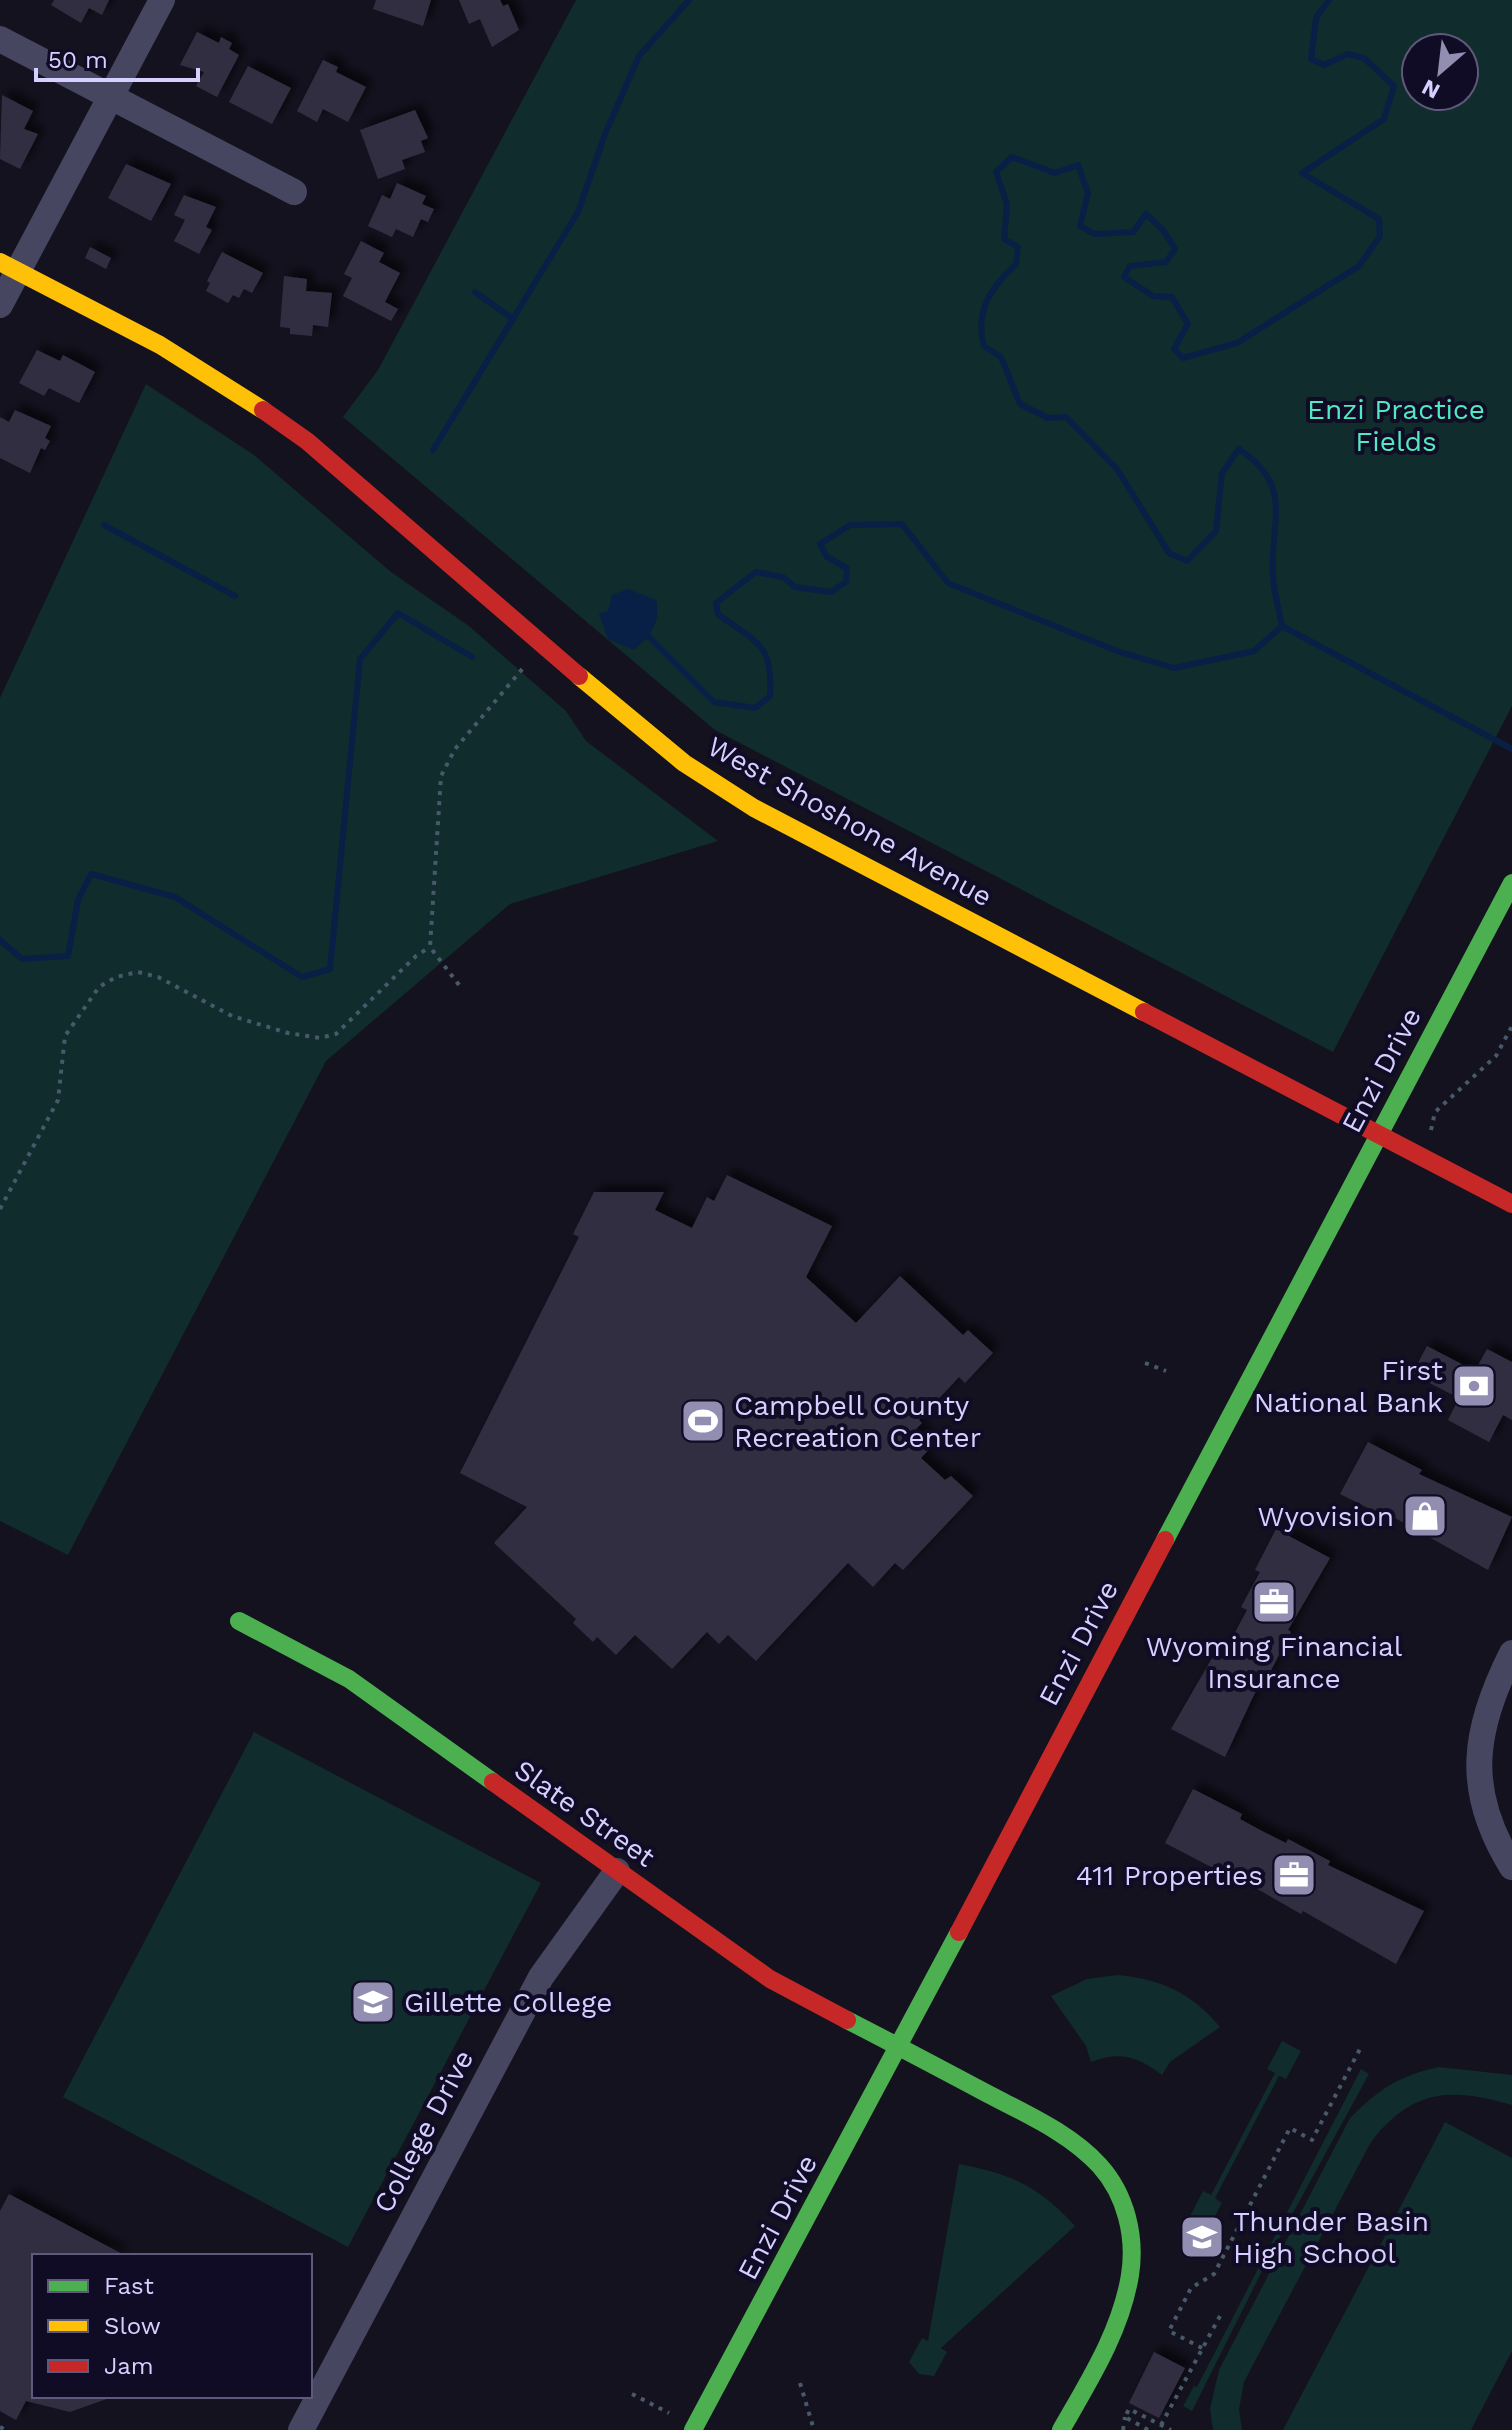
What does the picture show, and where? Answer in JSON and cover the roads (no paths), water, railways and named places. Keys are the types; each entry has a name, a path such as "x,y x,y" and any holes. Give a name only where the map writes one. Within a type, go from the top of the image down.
{"street":[{"path":"0,305 9,267 111,97 162,0"},
{"path":"0,39 294,192"},
{"name":"West Shoshone Avenue","path":"9,267 160,345 240,394 307,441 631,721 684,763 754,808 1512,1204"},
{"name":"Enzi Drive","path":"693,2430 900,2048 1512,883"},
{"name":"Slate Street","path":"239,1621 349,1679 770,1979 1041,2122 1080,2149 1108,2176 1127,2216 1133,2265 1126,2304 1106,2350 1061,2430"},
{"path":"1512,1653 1489,1699 1479,1743 1482,1799 1497,1842 1512,1867"},
{"name":"College Drive","path":"301,2430 541,1977 617,1871"}],"water":[{"path":"628,589 656,600 657,608 653,628 634,650 608,639 599,613 608,611 612,595"}],"waterway":[{"path":"433,450 578,212 605,134 639,56 689,0"},
{"path":"641,636 649,637 714,702 755,708 770,696 769,665 760,646 718,614 716,603 756,572 783,577 795,587 831,592 846,582 847,568 827,557 820,544 850,525 902,524 948,583 1117,651 1174,668 1254,651 1282,626 1273,577 1274,492 1268,477 1257,463 1239,449 1222,473 1216,531 1187,561 1169,553 1117,469 1066,417 1048,418 1020,404 1001,357 984,346 981,321 987,300 999,281 1016,264 1018,247 1004,239 1007,204 996,172 1012,157 1055,173 1078,165 1088,193 1080,226 1095,234 1133,232 1146,214 1163,230 1175,249 1166,262 1130,266 1124,277 1153,296 1172,297 1188,324 1174,349 1183,358 1237,343 1359,266 1380,236 1379,219 1302,173 1384,119 1394,86 1364,58 1348,54 1324,65 1311,59 1316,18 1329,0"},
{"path":"475,292 513,319"},
{"path":"104,525 235,596"},
{"path":"0,940 22,959 68,956 78,900 91,874 175,897 302,977 330,969 360,659 398,613 472,657"},
{"path":"1282,626 1512,749"}],"place":[{"name":"First National Bank","path":"1474,1386"},
{"name":"Campbell County Recreation Center","path":"703,1421"},
{"name":"Wyovision","path":"1425,1516"},
{"name":"Wyoming Financial Insurance","path":"1274,1602"},
{"name":"411 Properties","path":"1294,1875"},
{"name":"Gillette College","path":"373,2002"},
{"name":"Thunder Basin High School","path":"1202,2237"}],"park label":[{"name":"Enzi Practice Fields","path":"1396,425"}]}
